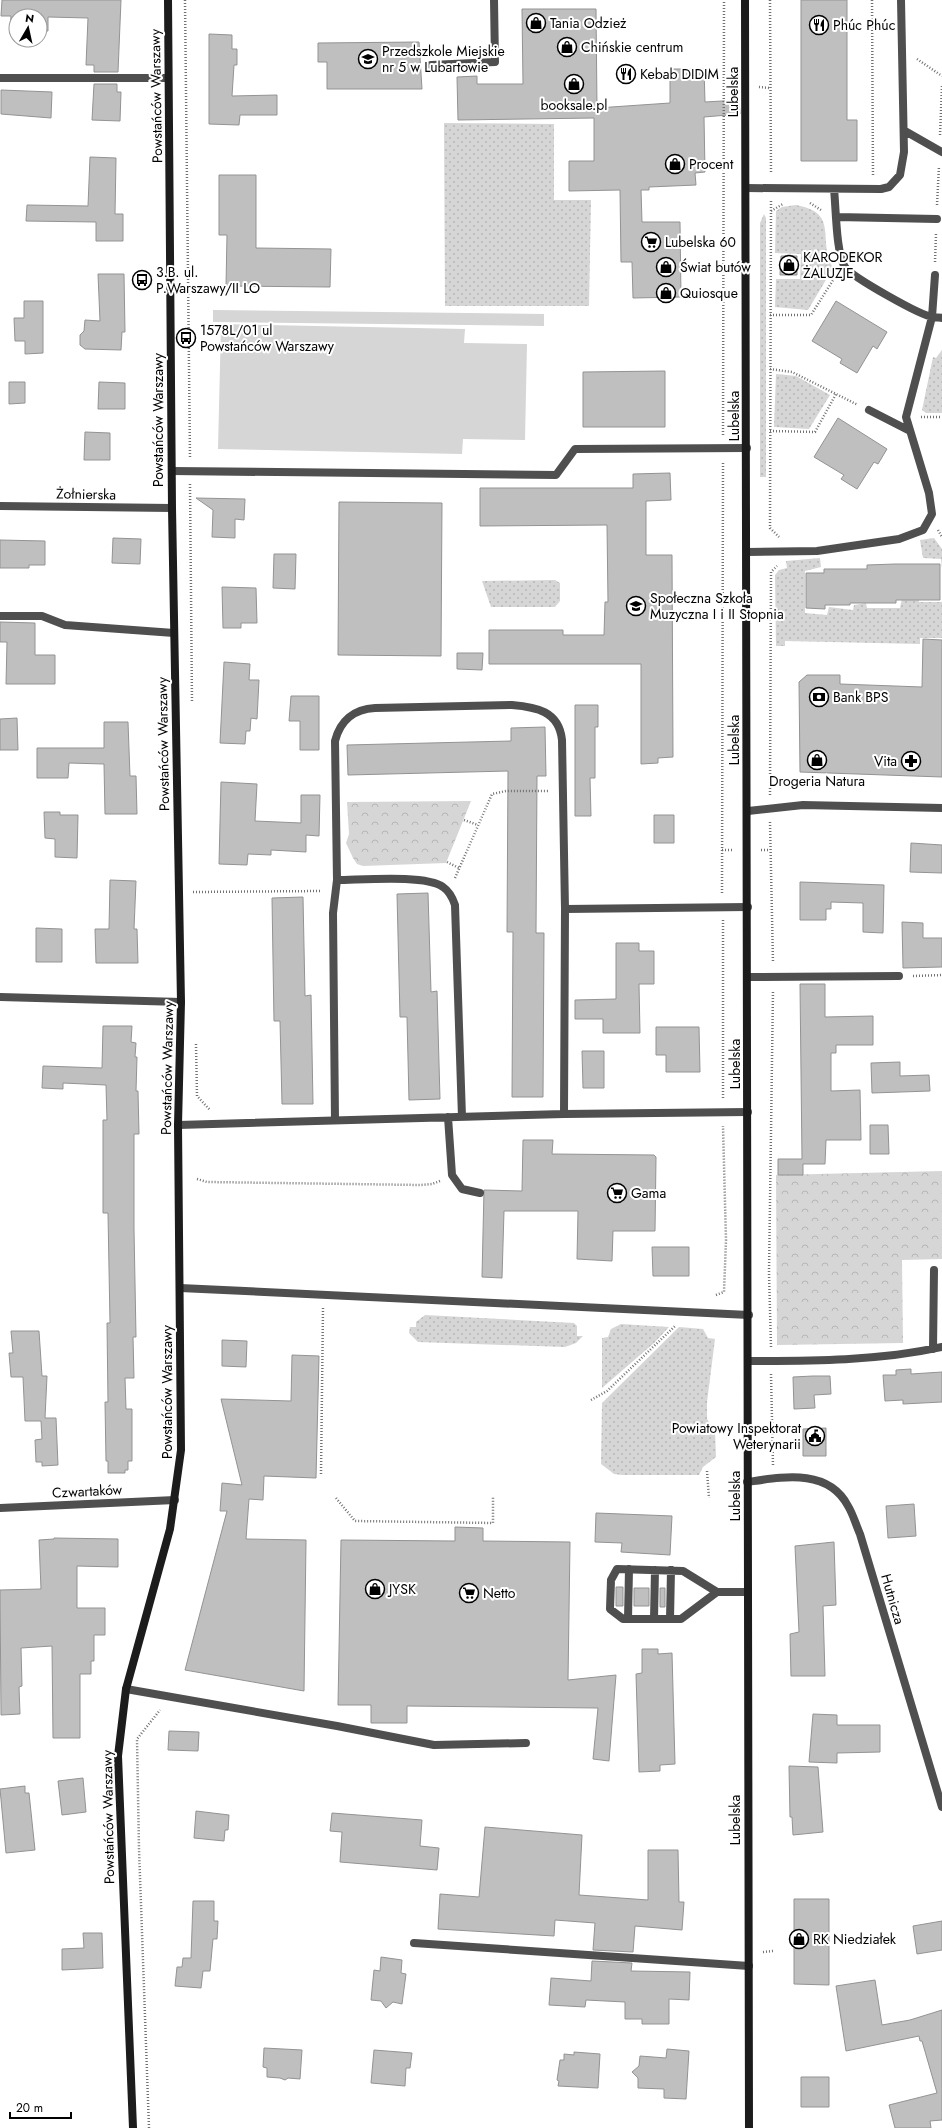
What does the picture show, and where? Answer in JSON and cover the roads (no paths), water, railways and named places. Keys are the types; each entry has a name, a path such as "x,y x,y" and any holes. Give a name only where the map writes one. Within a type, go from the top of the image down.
{"street":[{"name":"Powstańców Warszawy","path":"133,2128 118,1756 126,1689 170,1529 181,1450 178,1125 181,1002 172,508 170,166 167,78 168,0"},
{"path":"431,64 495,62 494,0"},
{"name":"Lubelska","path":"745,0 749,1315 747,1482 749,2128"},
{"path":"746,188 873,189 889,187 900,175 904,152 905,131 901,49 901,0"},
{"path":"0,78 167,78"},
{"path":"905,131 941,151"},
{"path":"834,189 841,257 846,268 858,278 932,318 942,318"},
{"path":"837,217 937,219"},
{"path":"747,552 817,551 900,539 922,530 932,514 929,493 906,417 932,318 935,275"},
{"path":"869,410 910,431"},
{"path":"172,471 556,476 575,449 747,448"},
{"name":"Żołnierska","path":"0,506 172,508"},
{"path":"0,616 42,616 65,625 174,633"},
{"path":"335,1120 333,913 337,880 335,741 338,729 344,720 356,712 375,708 512,705 530,707 553,716 561,732 565,909 564,1114"},
{"path":"748,810 803,805 942,808"},
{"path":"337,880 424,880 443,887 449,893 455,905 462,1117"},
{"path":"565,909 748,907"},
{"path":"748,977 899,976"},
{"path":"0,997 181,1002"},
{"path":"178,1125 564,1114 748,1112"},
{"path":"448,1117 452,1175 456,1183 462,1189 480,1193"},
{"path":"933,1349 934,1270"},
{"path":"180,1288 749,1315"},
{"path":"749,1361 876,1356 942,1347"},
{"name":"Hutnicza","path":"747,1482 795,1478 821,1480 832,1486 848,1504 860,1534 942,1807"},
{"name":"Czwartaków","path":"0,1508 175,1500"},
{"path":"717,1592 682,1619 622,1619 610,1609 611,1580 617,1569 684,1571 717,1592 748,1592"},
{"path":"628,1619 629,1569"},
{"path":"654,1619 655,1570"},
{"path":"670,1619 671,1570"},
{"path":"126,1689 337,1726 434,1745 526,1744"},
{"path":"414,1943 749,1966"}],"place":[{"name":"Tania Odzież","path":"536,23"},
{"name":"Phúc Phúc","path":"819,25"},
{"name":"Chińskie centrum","path":"567,47"},
{"name":"Przedszkole Miejskie nr 5 w Lubartowie","path":"368,59"},
{"name":"Kebab DIDIM","path":"626,74"},
{"name":"booksale.pl","path":"574,84"},
{"name":"Procent","path":"675,164"},
{"name":"Lubelska 60","path":"651,242"},
{"name":"KARODEKOR ŻALUZJE","path":"789,265"},
{"name":"Świat butów","path":"666,267"},
{"name":"3.B. ul. P.Warszawy/II LO","path":"142,280"},
{"name":"Quiosque","path":"666,293"},
{"name":"1578L/01 ul Powstańców Warszawy","path":"186,338"},
{"name":"Społeczna Szkoła Muzyczna I i II Stopnia","path":"636,606"},
{"name":"Bank BPS","path":"819,697"},
{"name":"Drogeria Natura","path":"817,760"},
{"name":"Vita","path":"911,761"},
{"name":"Gama","path":"617,1193"},
{"name":"Powiatowy Inspektorat Weterynarii","path":"815,1436"},
{"name":"JYSK","path":"375,1589"},
{"name":"Netto","path":"469,1593"},
{"name":"RK Niedziałek","path":"799,1939"}]}
